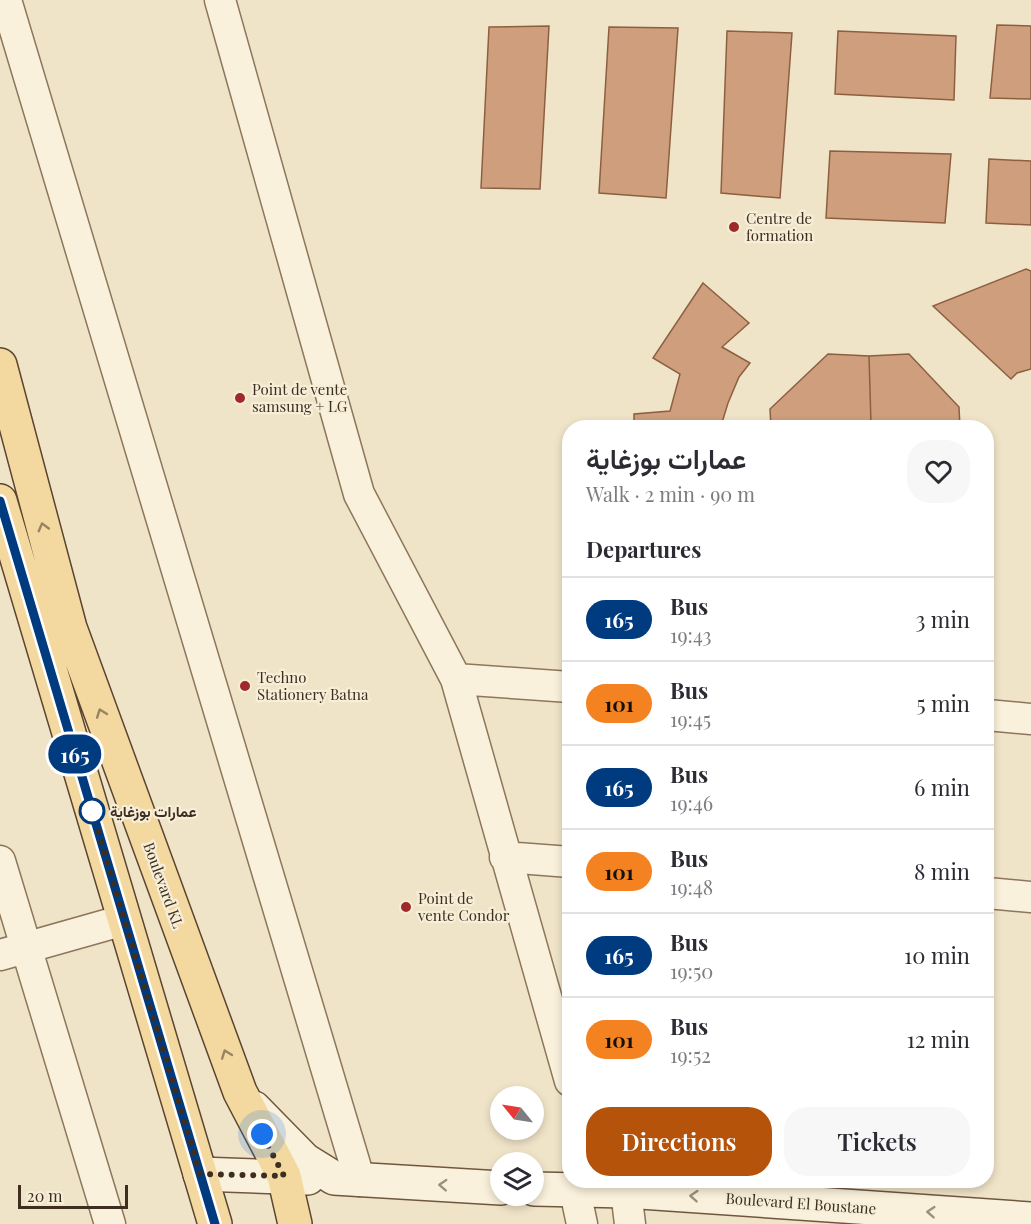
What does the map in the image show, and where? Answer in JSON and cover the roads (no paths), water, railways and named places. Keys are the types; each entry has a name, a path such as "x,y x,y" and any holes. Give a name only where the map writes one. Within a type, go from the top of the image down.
{"main road":[{"name":"Boulevard KL","path":"0,365 70,628 240,1092 284,1176 295,1224"},
{"path":"0,501 215,1224"},
{"path":"240,1092 305,1160 347,1180"},
{"path":"200,1174 284,1176 490,1187"},
{"name":"Boulevard El Boustane","path":"544,1188 562,1187"},
{"name":"Boulevard El Boustane","path":"646,1188 1031,1219"}],"street":[{"path":"6,0 347,1180"},
{"path":"220,0 359,494 456,679 562,1053"},
{"path":"456,679 562,686"},
{"path":"994,716 1031,718"},
{"path":"505,857 562,861"},
{"path":"0,861 13,953 110,1224"},
{"path":"994,894 1031,897"},
{"path":"13,953 124,920"},
{"path":"578,1188 582,1224"},
{"path":"621,1188 630,1224"}],"place":[{"name":"Centre de formation","path":"734,227"},
{"name":"Point de vente samsung + LG","path":"240,398"},
{"name":"Techno Stationery Batna","path":"245,686"},
{"name":"عمارات بوزغاية","path":"92,811"},
{"name":"Point de vente Condor","path":"406,907"}]}
